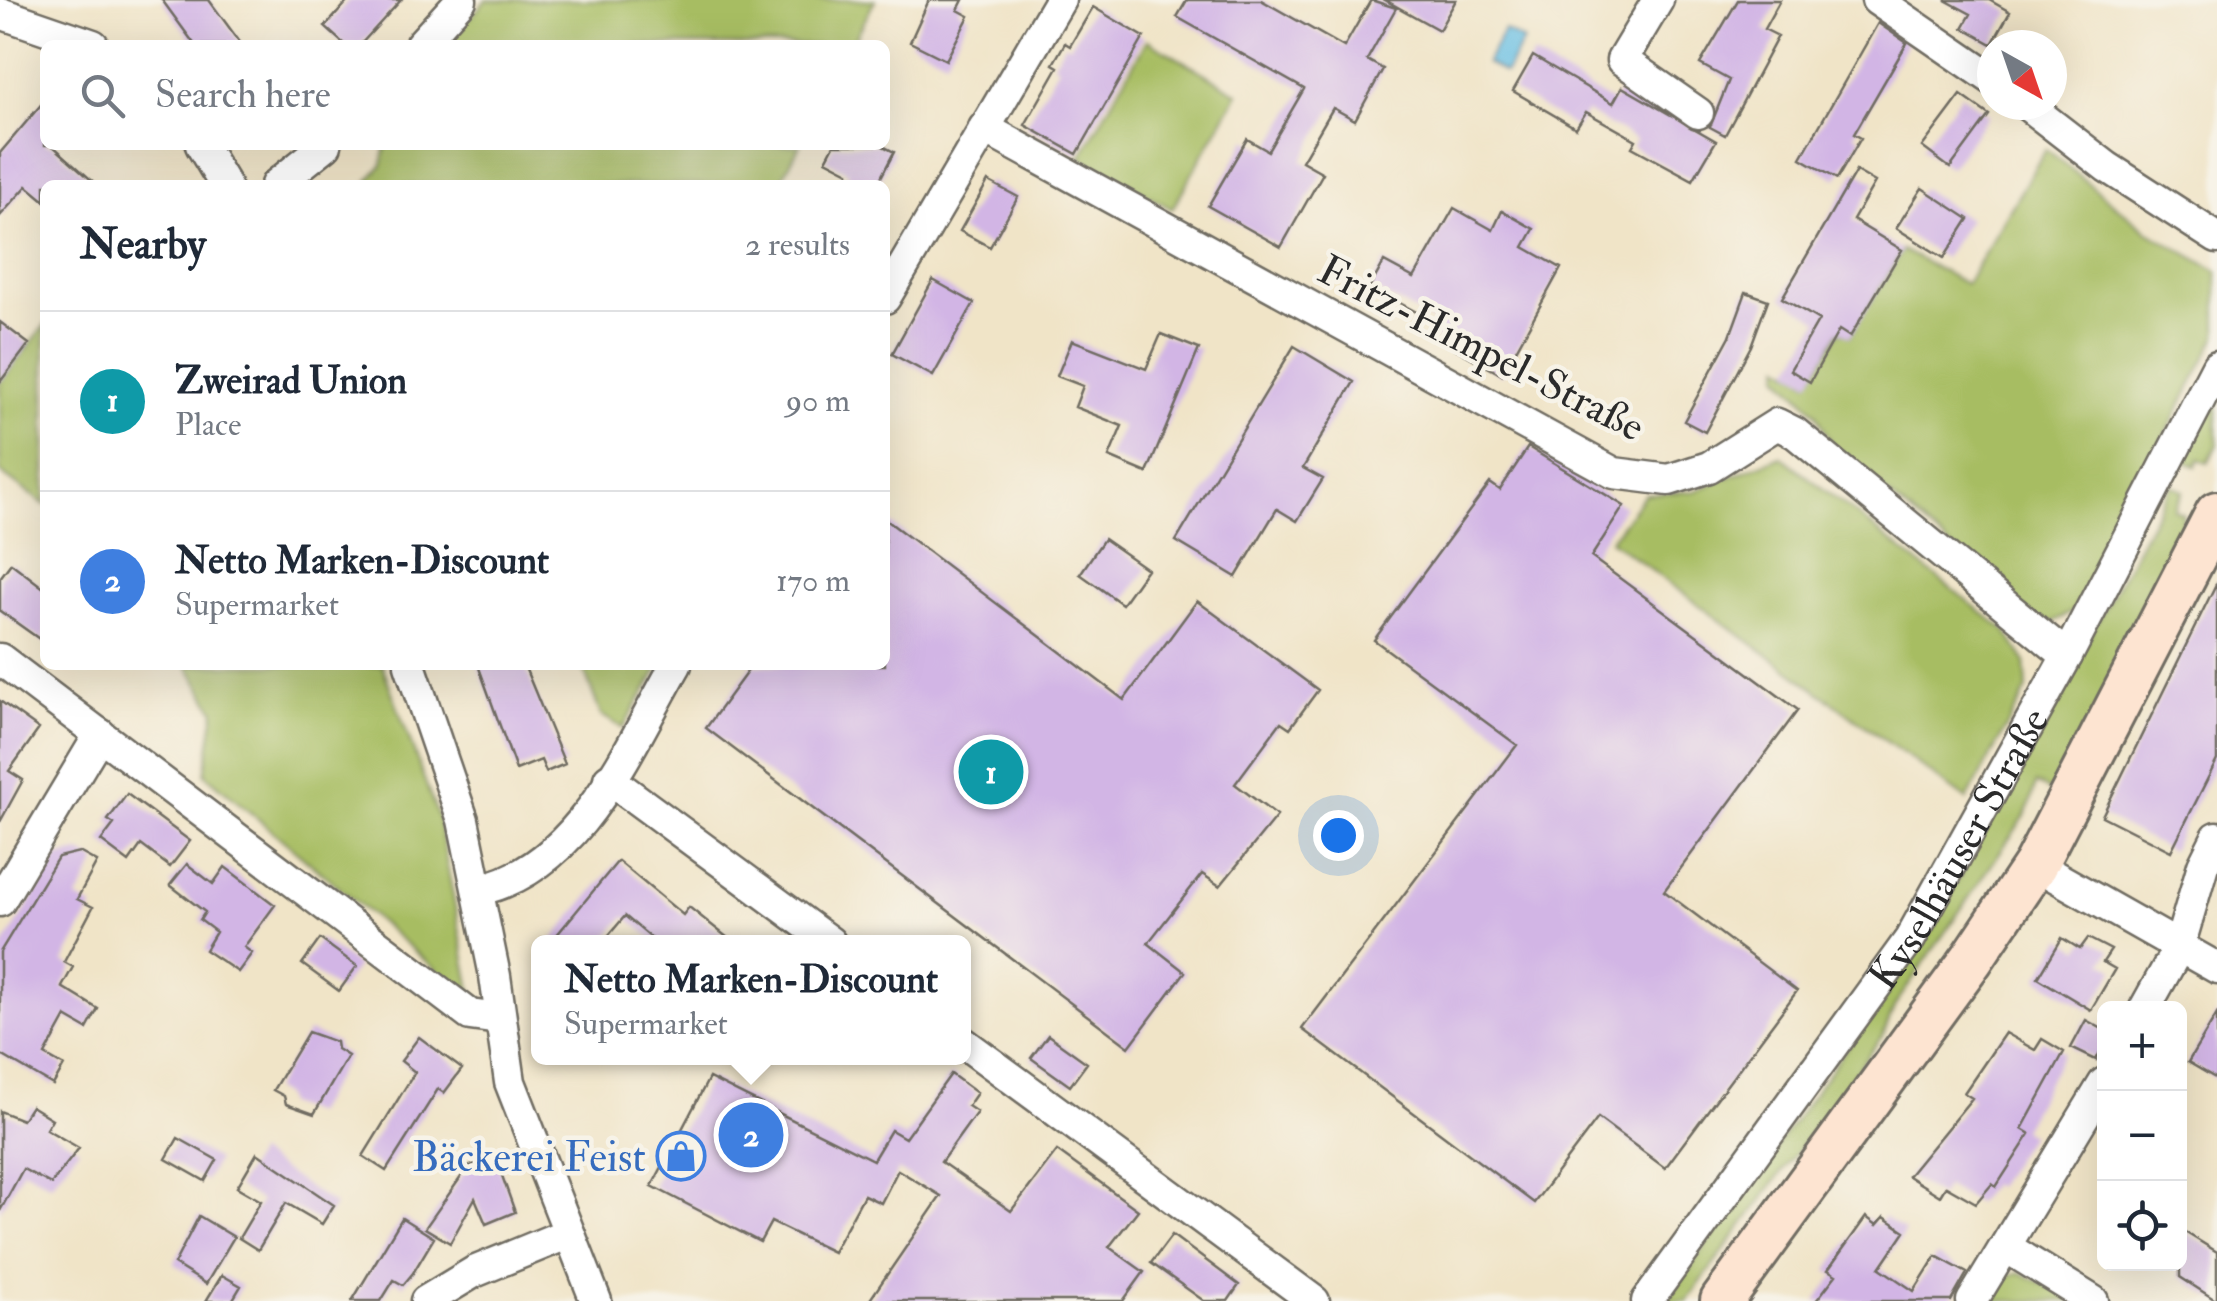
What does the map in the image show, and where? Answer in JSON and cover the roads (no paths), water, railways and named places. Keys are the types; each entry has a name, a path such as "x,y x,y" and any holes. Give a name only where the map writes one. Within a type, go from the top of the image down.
{"main road":[{"name":"Kyselhäuser Straße","path":"1722,1301 1972,959 2035,865 2217,512"}],"street":[{"path":"425,40 461,0"},
{"path":"890,289 1060,0"},
{"path":"1658,0 1622,60 1698,113"},
{"path":"1876,0 1977,69"},
{"path":"0,13 78,40"},
{"path":"2047,120 2120,176 2217,238"},
{"name":"Fritz-Himpel-Straße","path":"984,128 1614,473 1668,480 1709,467 1778,424 1795,433 2066,656"},
{"path":"204,150 223,180"},
{"path":"282,180 320,150"},
{"name":"Kyselhäuser Straße","path":"1648,1301 1910,939 2066,656 2217,366"},
{"path":"0,659 470,1015 499,1019"},
{"path":"412,670 450,774 478,890 510,1082 596,1301"},
{"path":"478,890 524,875 543,861 610,779 673,670"},
{"path":"0,901 100,734"},
{"path":"610,779 821,935"},
{"path":"2149,1001 2178,946 2203,866 2217,837"},
{"path":"2035,865 2217,968"},
{"path":"971,1048 1314,1301"},
{"path":"1972,1301 2099,1091"},
{"path":"426,1301 474,1272 569,1233"},
{"path":"2006,1247 2093,1301"}],"water":[{"path":"1504,30 1523,41 1505,73 1486,63"}],"place":[{"name":"Zweirad Union","path":"991,772"},
{"name":"Netto Marken-Discount","path":"751,1135"},
{"name":"Bäckerei Feist","path":"681,1156"}]}
